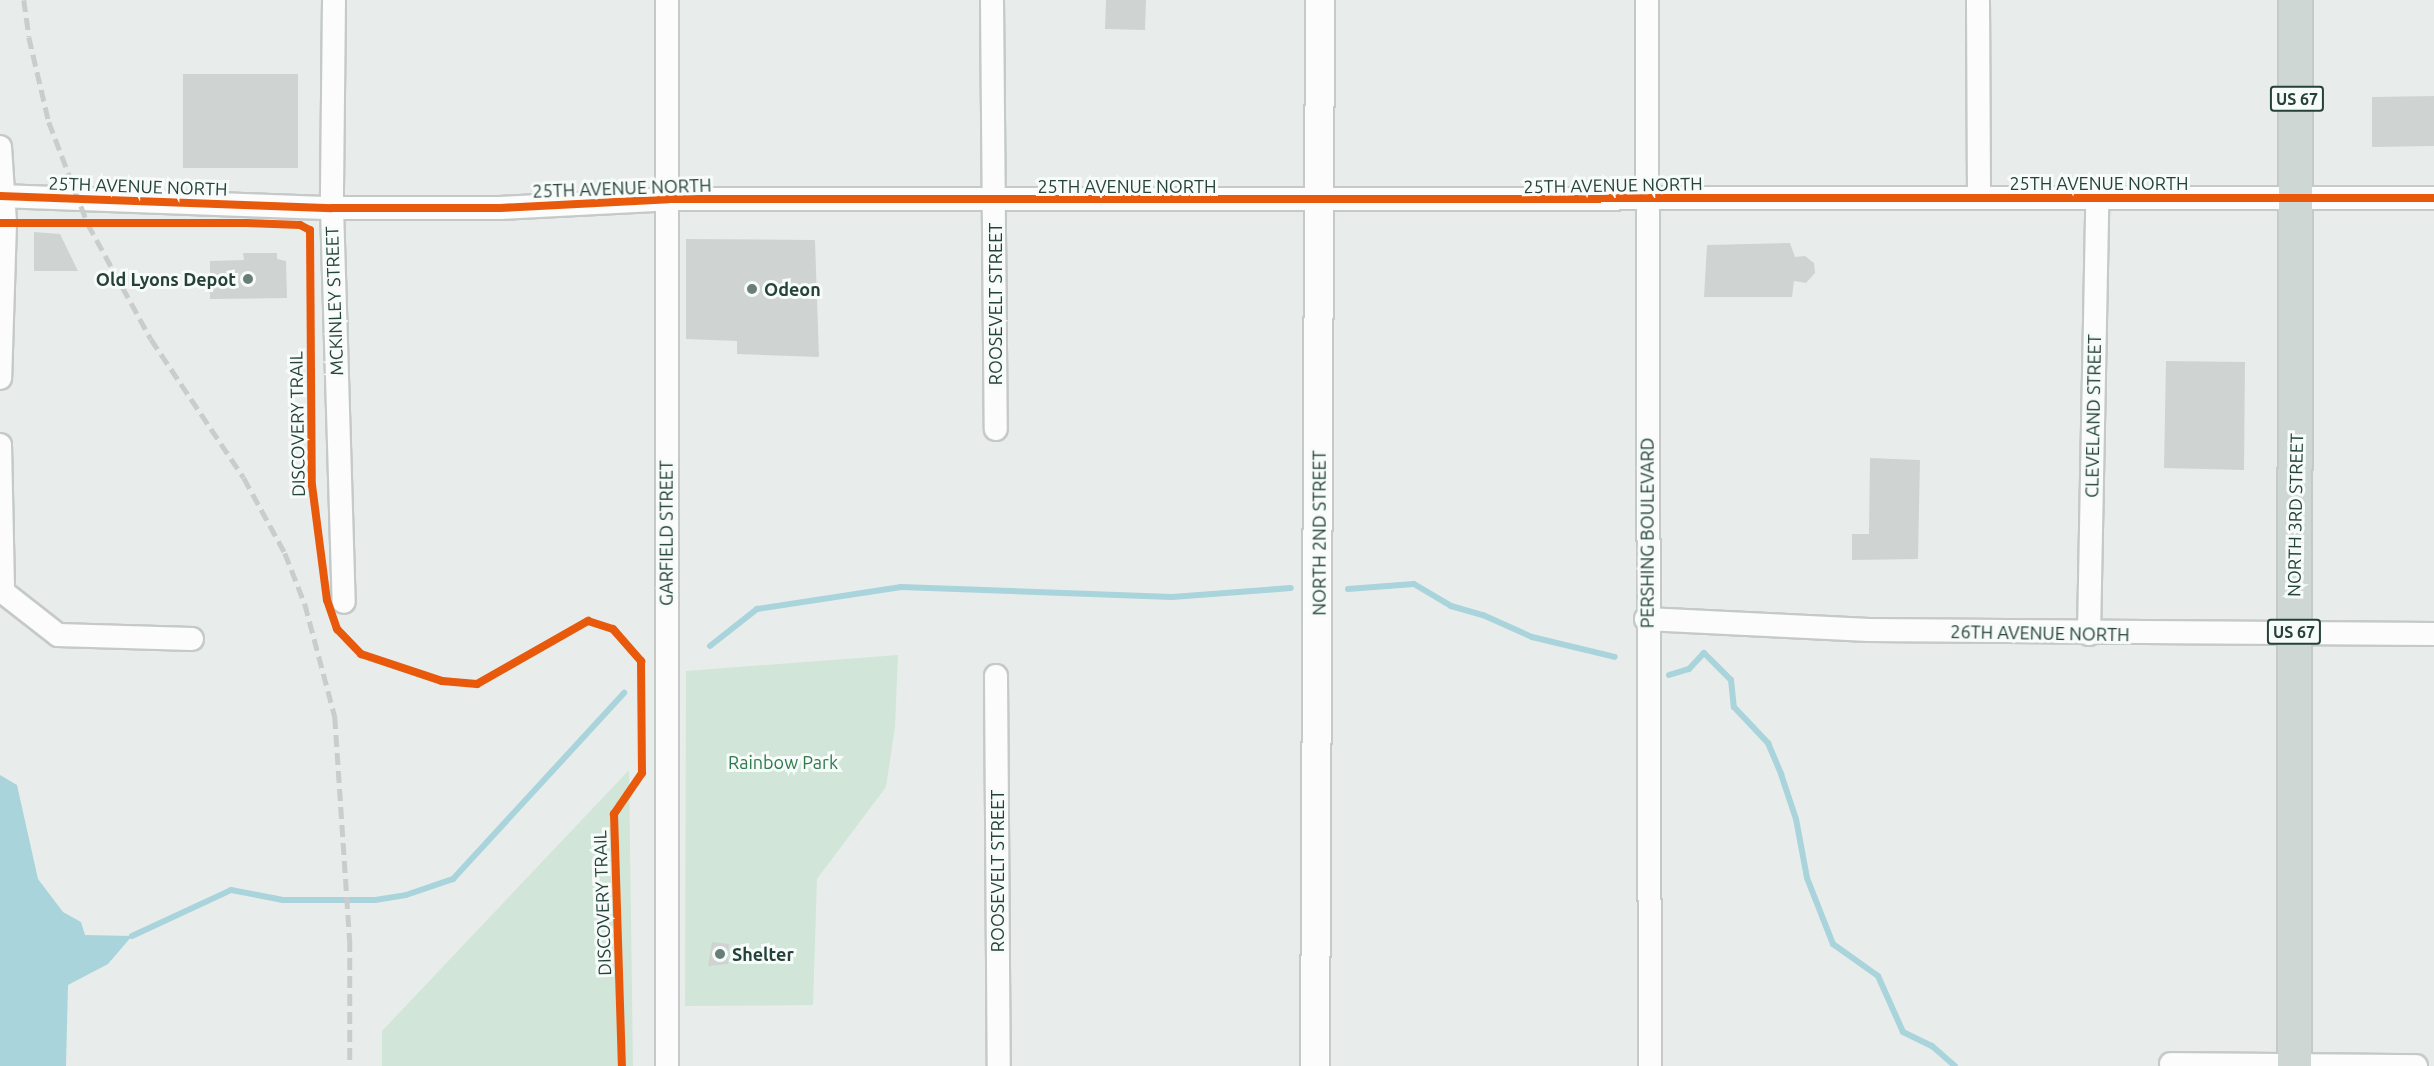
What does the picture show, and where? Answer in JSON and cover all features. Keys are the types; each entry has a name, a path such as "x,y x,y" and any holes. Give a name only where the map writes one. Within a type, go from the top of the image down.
{"main road":[{"name":"NORTH 3RD STREET","path":"2294,1066 2294,634 2298,198 2295,0"}],"street":[{"name":"MCKINLEY STREET","path":"334,0 332,208 344,602"},
{"name":"GARFIELD STREET","path":"667,0 669,199 665,715 667,1066"},
{"name":"ROOSEVELT STREET","path":"992,0 996,429"},
{"name":"NORTH 2ND STREET","path":"1316,1066 1320,0"},
{"name":"PERSHING BOULEVARD","path":"1647,0 1646,619 1650,1066"},
{"path":"1978,0 1979,197"},
{"path":"0,147 2,196 0,378"},
{"name":"25TH AVENUE NORTH","path":"2,196 332,208 500,208 669,199 1320,201 1979,197 2434,198"},
{"name":"CLEVELAND STREET","path":"2089,634 2097,199"},
{"path":"0,445 3,592 58,635 192,639"},
{"name":"26TH AVENUE NORTH","path":"1646,619 1869,630 2089,634 2434,634"},
{"name":"ROOSEVELT STREET","path":"996,676 999,1066"},
{"path":"2171,1064 2416,1066"}],"green space":[{"name":"Rainbow Park","path":"898,655 895,727 886,787 817,879 813,1005 685,1006 686,671"},
{"path":"629,770 633,1066 382,1066 382,1031"}],"water":[{"path":"0,775 17,785 38,879 63,912 81,922 85,935 132,936 108,964 68,985 66,1066 0,1066"}],"building":[{"path":"1106,0 1146,0 1145,30 1105,29"},
{"path":"183,74 298,74 298,168 183,168"},
{"path":"2434,96 2434,146 2372,147 2372,97"},
{"path":"34,232 60,234 78,271 34,271"},
{"name":"Odeon","path":"686,239 815,240 819,357 737,354 737,341 686,339"},
{"path":"1790,243 1795,257 1805,256 1814,263 1815,273 1806,283 1794,281 1792,297 1704,297 1707,245"},
{"name":"Old Lyons Depot","path":"243,253 277,253 277,259 286,261 287,298 210,299 210,261 244,260"},
{"path":"2166,361 2245,362 2244,470 2164,468"},
{"path":"1870,458 1920,460 1918,559 1852,560 1852,534 1869,534"},
{"name":"Shelter","path":"712,942 729,944 728,964 708,966"}],"waterway":[{"path":"1348,589 1414,584 1451,606 1483,615 1532,637 1615,657"},
{"path":"710,646 757,609 901,587 1172,597 1291,588"},
{"path":"1669,675 1689,669 1704,653 1731,680 1734,707 1768,743 1781,774 1796,819 1807,878 1833,944 1878,976 1903,1032 1932,1046 1955,1066"},
{"path":"132,936 231,890 283,900 375,900 406,895 453,879 624,693"}],"railway":[{"path":"24,0 29,37 49,122 88,224 151,339 244,478 285,553 305,604 335,717 350,940 350,1066"}],"cycle path":[{"path":"0,196 332,208 500,208 669,199 2434,198"},
{"name":"DISCOVERY TRAIL","path":"0,223 246,223 300,225 310,230 312,485 327,600 337,629 361,654 442,681 477,684 588,621 613,629 641,661 642,773 614,814 622,1066"}],"place":[{"name":"Old Lyons Depot","path":"248,279"},
{"name":"Odeon","path":"752,289"},
{"name":"Shelter","path":"720,954"}]}
